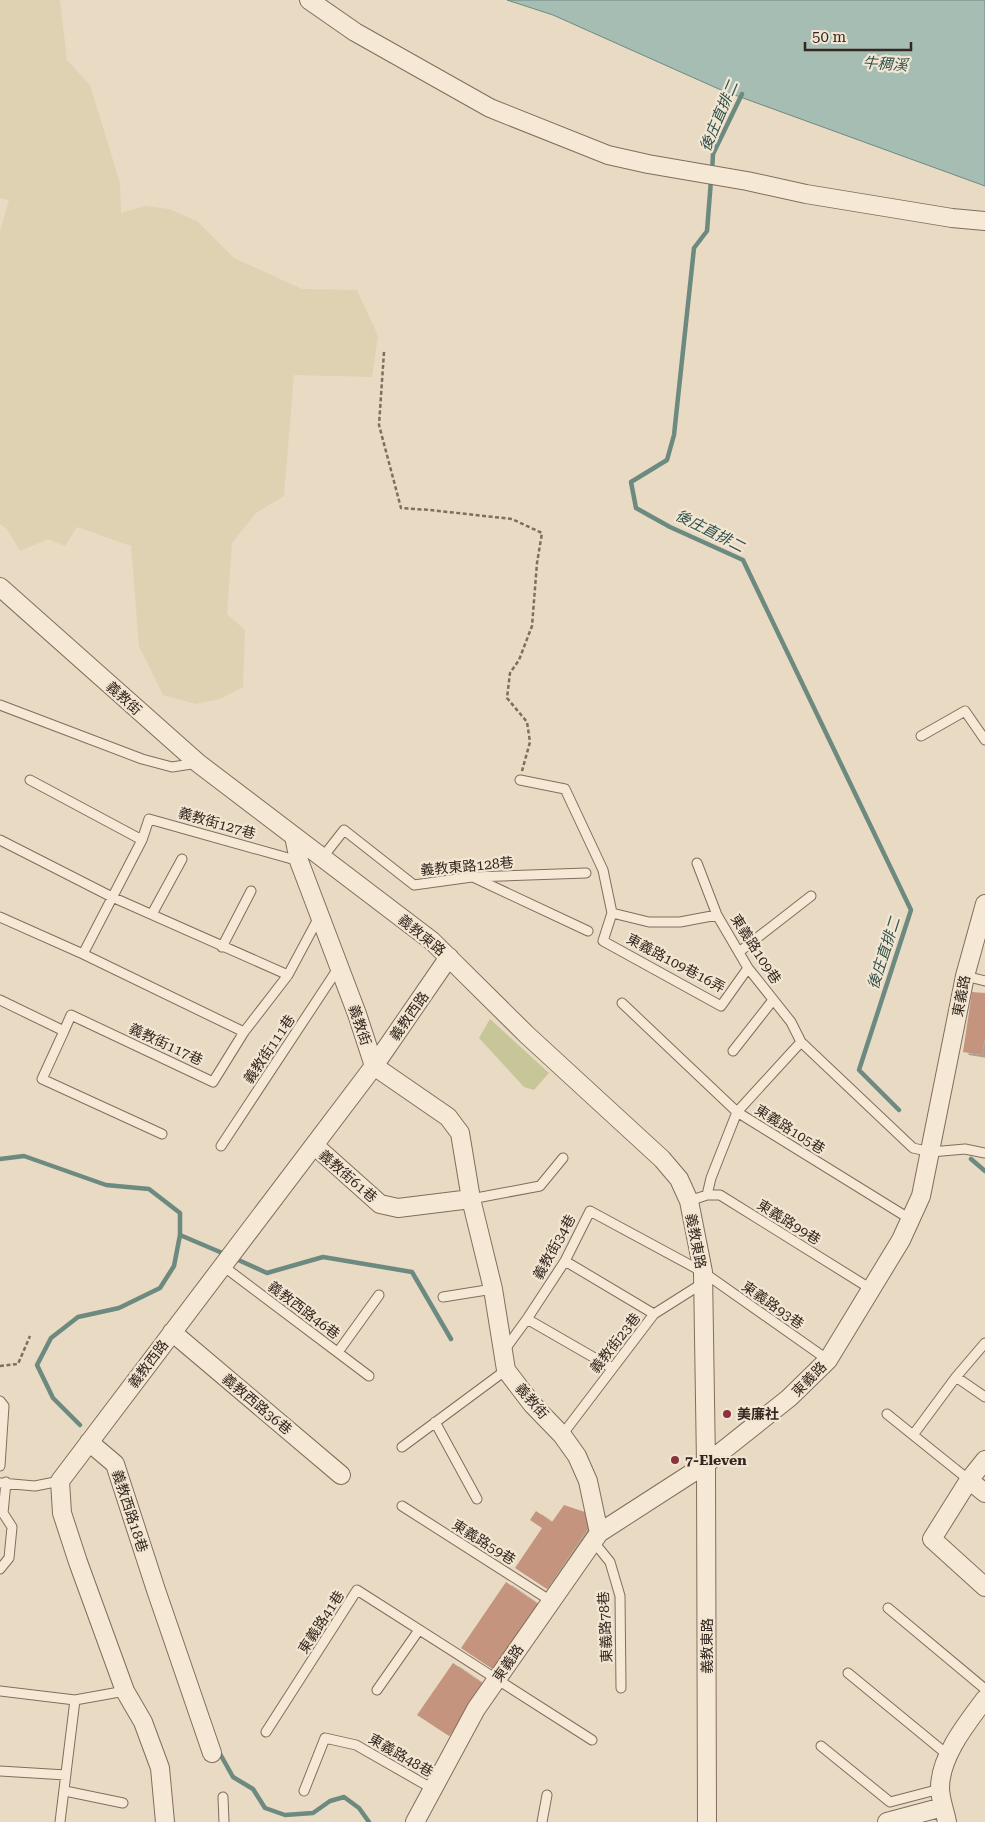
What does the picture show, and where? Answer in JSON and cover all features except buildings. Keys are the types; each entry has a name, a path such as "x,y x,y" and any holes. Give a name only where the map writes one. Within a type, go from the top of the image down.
{"street":[{"path":"308,0 355,32 490,108 608,154 648,164 747,181 806,194 952,218 985,221"},
{"name":"義教街","path":"0,587 198,763 294,836 299,861 340,967 374,1066 448,1117 460,1133 472,1199 493,1289 506,1370 532,1404 562,1435 577,1456 588,1481 596,1537"},
{"name":"義教東路","path":"294,836 432,941 527,1034 662,1159 679,1179 689,1201 703,1277 706,1464 707,1822"},
{"name":"東義路","path":"415,1822 476,1709 596,1537 706,1464 789,1398 828,1360 901,1240 921,1196 965,976 985,904"},
{"name":"義教西路","path":"60,1480 315,1146 374,1066 449,957"},
{"name":"義教街61巷","path":"315,1146 380,1204 398,1208 472,1199"},
{"name":"義教西路36巷","path":"172,1332 342,1475"},
{"name":"義教西路18巷","path":"89,1442 115,1464 212,1753"},
{"path":"985,1460 969,1480 932,1539 985,1587"},
{"path":"60,1480 62,1513 78,1562 125,1691 143,1722 160,1768 165,1822"},
{"path":"969,1480 985,1493"},
{"path":"887,1822 945,1814 940,1789 942,1775 956,1738 985,1699"}],"lane":[{"path":"0,705 142,759 172,767 198,763"},
{"path":"921,736 965,711 985,740"},
{"path":"30,780 142,840"},
{"path":"520,780 566,789 603,870 612,913"},
{"name":"義教街127巷","path":"83,954 142,840 148,818 299,861"},
{"name":"義教東路128巷","path":"322,858 344,830 414,885 472,877 586,873"},
{"path":"0,840 112,897 288,975"},
{"path":"152,914 182,859"},
{"path":"697,862 717,915"},
{"path":"472,877 588,931"},
{"path":"222,947 251,891"},
{"path":"739,952 810,896"},
{"name":"東義路109巷","path":"612,913 649,922 680,922 717,915 748,968 791,1022 801,1042 913,1148 931,1152"},
{"name":"東義路109巷16弄","path":"612,913 603,941 721,1006 748,968"},
{"name":"義教街117巷","path":"162,1134 42,1079 72,1014 213,1082 244,1032 288,975 319,916"},
{"path":"0,917 83,954 244,1032"},
{"name":"義教街111巷","path":"221,1146 340,967"},
{"path":"965,976 985,981"},
{"path":"0,1000 64,1031"},
{"path":"733,1051 773,1000"},
{"path":"622,1002 737,1112 711,1178 708,1194 689,1201"},
{"name":"東義路105巷","path":"801,1042 737,1112 910,1220"},
{"path":"931,1152 965,1149 985,1153"},
{"path":"472,1199 540,1186 563,1158"},
{"name":"東義路99巷","path":"708,1194 720,1196 872,1289"},
{"name":"義教街34巷","path":"503,1352 565,1261 590,1211 703,1277"},
{"path":"565,1261 654,1314"},
{"name":"義教西路46巷","path":"223,1266 369,1376"},
{"name":"義教街23巷","path":"562,1435 654,1314 703,1277"},
{"name":"東義路93巷","path":"703,1277 828,1360"},
{"path":"443,1297 493,1289"},
{"path":"338,1352 379,1295"},
{"path":"527,1319 612,1368"},
{"path":"913,1435 956,1377 985,1342"},
{"path":"402,1447 506,1370"},
{"path":"956,1377 985,1397"},
{"path":"0,1401 4,1406 0,1466"},
{"path":"887,1414 969,1480"},
{"path":"434,1422 477,1499"},
{"path":"0,1569 9,1558 12,1527 3,1513 3,1483 35,1486 60,1480"},
{"name":"東義路59巷","path":"402,1506 552,1601"},
{"path":"0,1526 12,1527"},
{"name":"東義路78巷","path":"596,1537 610,1562 620,1596 621,1688"},
{"name":"東義路41巷","path":"266,1732 357,1590 496,1680"},
{"path":"888,1608 985,1689"},
{"path":"377,1690 419,1630"},
{"path":"848,1672 949,1756"},
{"path":"496,1680 592,1740"},
{"path":"0,1691 75,1700 125,1691"},
{"path":"60,1822 75,1700"},
{"name":"東義路48巷","path":"304,1791 325,1738 356,1745 433,1789"},
{"path":"821,1746 890,1802 940,1789"},
{"path":"0,1772 66,1775"},
{"path":"65,1791 123,1803"},
{"path":"542,1822 547,1795"},
{"path":"223,1797 224,1822"}],"path":[{"path":"384,352 379,424 402,508 512,519 542,533 537,563 532,626 519,660 510,673 507,698 527,722 530,742 520,780"},
{"path":"0,1366 18,1364 30,1336"}],"shaded area":[{"path":"0,0 60,0 67,60 90,85 120,183 121,213 145,206 169,209 197,221 234,258 302,289 357,290 378,336 372,377 294,375 284,496 256,513 232,543 227,614 245,630 243,687 220,699 196,704 163,695 139,646 131,546 77,527 65,546 48,539 20,551 7,529 0,524 0,231 9,200 0,198"}],"green space":[{"path":"490,1019 549,1073 534,1090 524,1087 479,1038"}],"water":[{"name":"牛稠溪","path":"507,0 985,0 985,186 721,90 553,15"}],"waterway":[{"name":"後庄直排二","path":"712,172 713,154 742,94"},
{"name":"後庄直排二","path":"711,180 707,231 694,248 674,435 667,460 631,482 636,508 670,527 743,560 911,910 859,1070 899,1110"},
{"path":"0,1159 24,1156 106,1185 149,1189 180,1213 180,1235 174,1266 160,1288 119,1308 78,1317 51,1338 37,1365 53,1398 80,1425"},
{"name":"後庄直排二","path":"971,1159 985,1171"},
{"path":"180,1235 227,1255"},
{"path":"234,1258 267,1273 323,1257 412,1272 451,1339"},
{"path":"219,1752 233,1777 253,1789 265,1808 285,1815 313,1813 330,1801 344,1797 359,1808 369,1822"}],"place":[{"name":"美廉社","path":"727,1414"},
{"name":"7-Eleven","path":"675,1460"}]}
